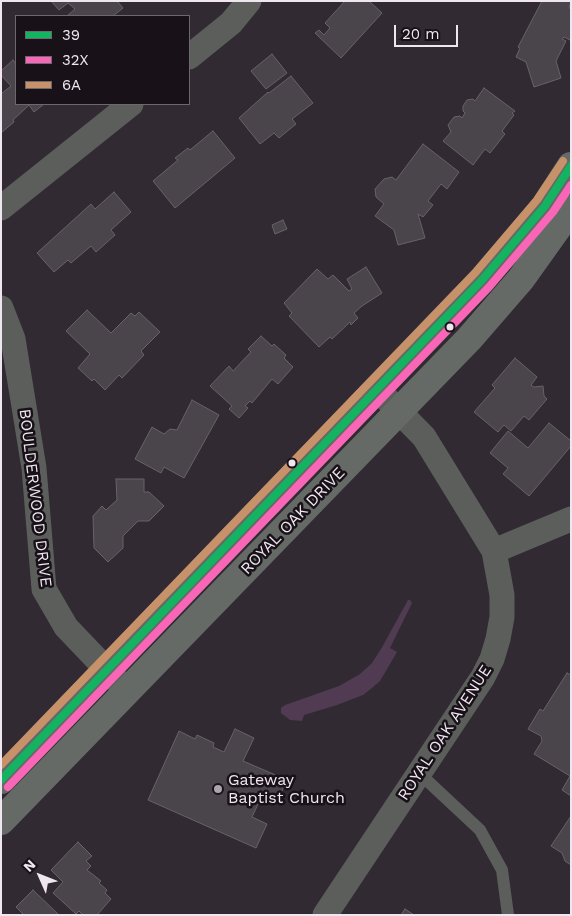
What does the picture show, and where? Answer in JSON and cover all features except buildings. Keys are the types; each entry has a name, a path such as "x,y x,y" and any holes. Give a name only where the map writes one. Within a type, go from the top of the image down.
{"main road":[{"name":"ROYAL OAK DRIVE","path":"1,780 482,280 545,206 571,166"},
{"name":"ROYAL OAK DRIVE","path":"1,820 469,340 521,279 571,209"}],"street":[{"path":"190,56 231,23 249,1"},
{"path":"1,208 130,105"},
{"name":"BOULDERWOOD DRIVE","path":"1,308 13,339 34,468 44,589 66,627 127,691"},
{"name":"ROYAL OAK AVENUE","path":"325,915 473,694 492,659 502,617 502,595 494,551 424,437 378,390"},
{"path":"494,551 571,519"}],"lane":[{"path":"419,773 480,830 502,870 508,915"}],"shaded area":[{"path":"408,600 412,603 390,648 397,652 380,681 363,695 304,715 302,721 290,720 281,713 281,708 285,705 339,686 360,674 372,663"}],"transit line":[{"name":"6A","path":"1,765 475,273 537,200 563,161"},
{"name":"39","path":"1,780 482,280 545,206 571,166"},
{"name":"32X","path":"8,787 489,287 553,212 571,185"}],"place":[{"name":"Gateway Baptist Church","path":"218,789"}]}
